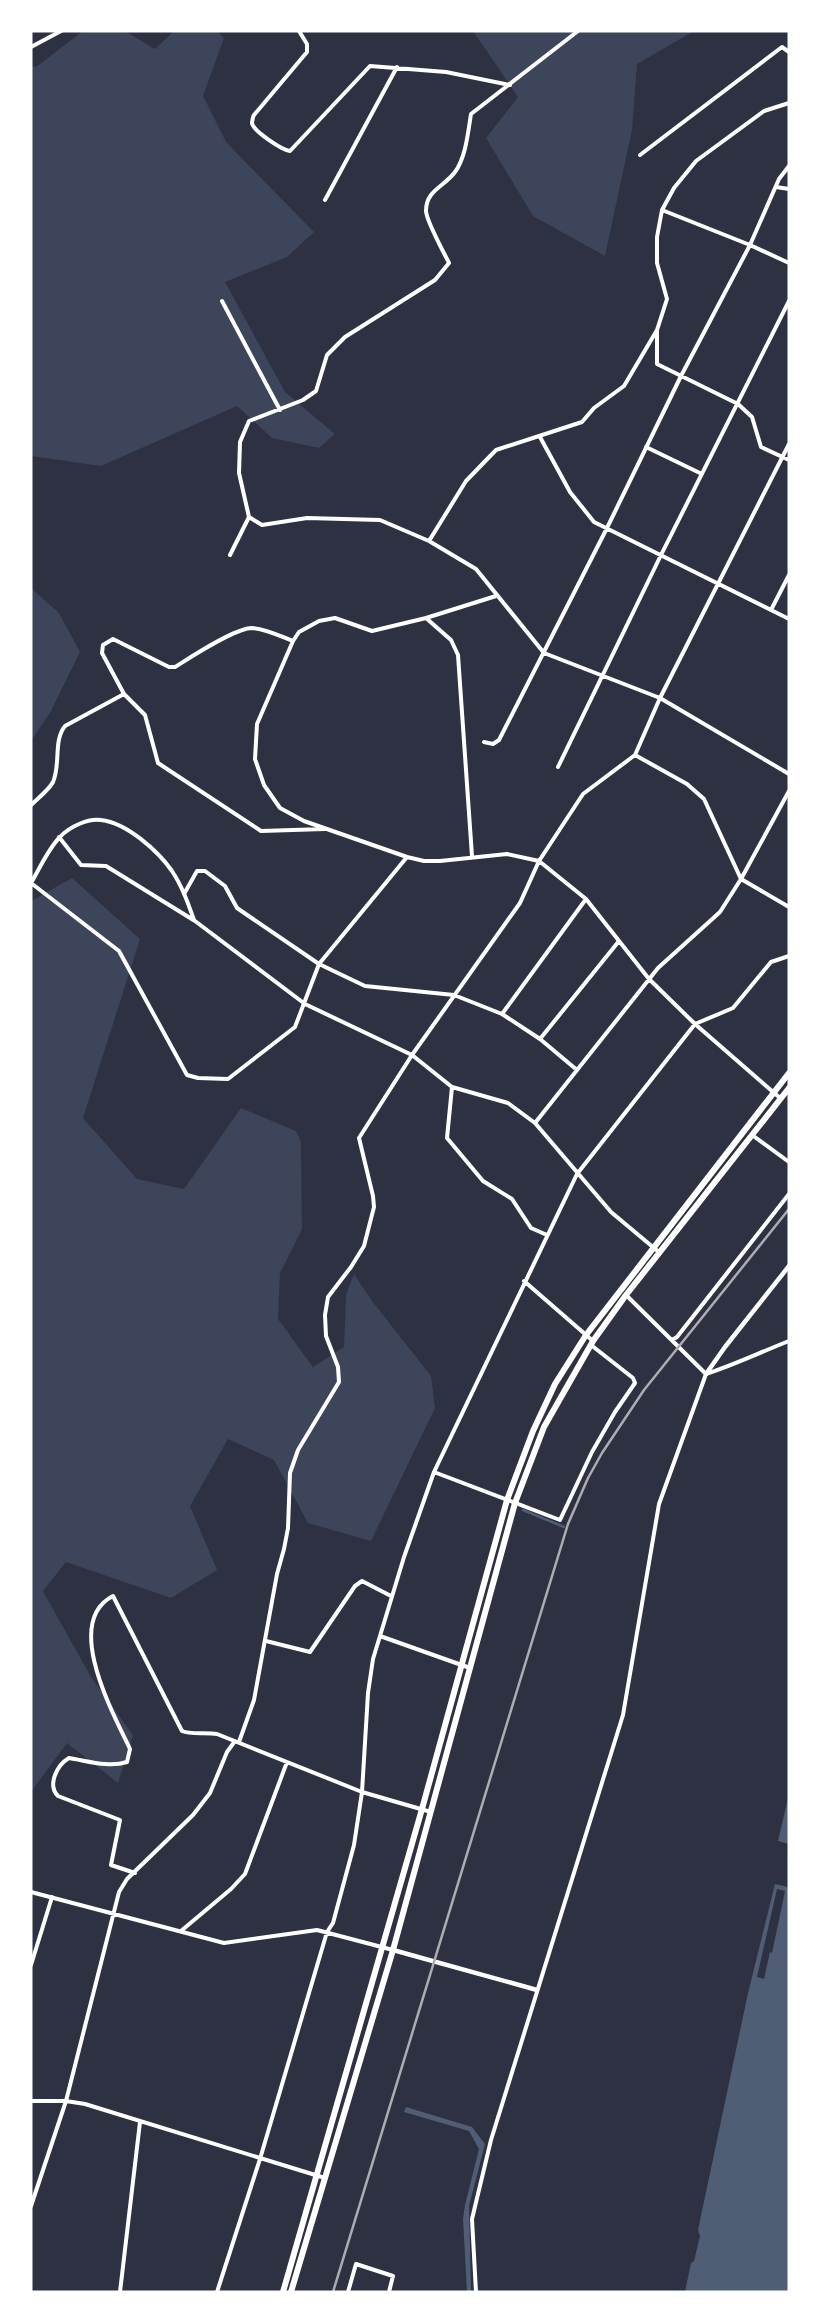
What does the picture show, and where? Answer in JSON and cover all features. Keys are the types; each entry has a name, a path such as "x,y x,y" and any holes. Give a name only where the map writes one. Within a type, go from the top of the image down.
{"highway":[{"path":"282,2292 383,1947 507,1500 533,1431 555,1384 586,1335 789,1073"},
{"path":"291,2292 392,1950 515,1503 544,1426 592,1343 626,1295 661,1253 789,1088"}],"street":[{"path":"31,47 61,31"},
{"path":"299,31 307,44 307,52 254,115 252,122 254,128 283,150 290,151 370,66 446,72 510,85"},
{"path":"230,555 250,517 239,473 240,442 249,421 280,410 316,391 327,355 345,337 435,280 449,263 426,213 428,199 434,190 455,172 464,150 471,114 578,31"},
{"path":"640,155 782,47 789,52"},
{"path":"325,200 397,67"},
{"path":"429,541 466,480 496,450 582,422 594,408 624,386 657,330 667,300 657,263 657,237 662,210 674,188 696,161 764,111 789,103"},
{"path":"484,742 493,744 499,740 607,528 680,376 750,245 779,179 789,166"},
{"path":"776,187 789,189"},
{"path":"662,210 750,245 789,263"},
{"path":"558,766 661,555 789,301"},
{"path":"222,302 280,410"},
{"path":"657,330 657,364 738,404 752,417 761,447 789,460"},
{"path":"540,437 576,502 594,522 789,619"},
{"path":"31,2206 66,2101 118,1892 127,1879 193,1815 210,1794 227,1752 237,1741 254,1700 277,1574 288,1528 290,1473 298,1450 338,1382 338,1367 326,1336 325,1315 328,1297 352,1267 364,1246 374,1207 370,1180 359,1138 412,1056 520,903 539,861 583,794 635,755 660,698 789,444"},
{"path":"646,447 702,474"},
{"path":"250,517 262,525 307,518 380,520 429,541 476,569 544,653 660,698 789,774"},
{"path":"771,610 789,575"},
{"path":"496,596 426,618 372,631 335,618 320,621 299,632 293,641 257,724 255,759 264,785 280,808 304,821 407,857 440,861 472,856 507,854 539,861 586,899 649,979 695,1024 780,1098"},
{"path":"426,618 451,640 458,655 472,856"},
{"path":"293,641 264,630 250,628 225,638 175,667 168,667 113,639 108,640 103,645 102,653 124,694 145,715 158,763 261,831 327,829"},
{"path":"31,805 53,783 58,763 61,731 65,726 124,694"},
{"path":"635,755 687,784 704,799 741,879 789,907"},
{"path":"536,1123 658,968 720,912 741,879 789,791"},
{"path":"195,921 172,871 159,855 148,844 118,826 101,820 73,827 59,837 31,883 119,951 187,1075 198,1078 228,1079 236,1075 295,1027 319,964 407,857"},
{"path":"59,837 81,865 106,866 195,921 305,1004 412,1056 452,1087 508,1103 536,1123 577,1174 611,1212 661,1253"},
{"path":"184,894 197,871 205,871 225,886 237,908 319,964 364,986 454,995 502,1014 540,1039 577,1070"},
{"path":"502,1014 586,899"},
{"path":"540,1039 619,941"},
{"path":"218,2292 260,2159 327,1932 333,1923 354,1845 362,1792 372,1659 391,1596 434,1472 577,1174 695,1024 733,1008 771,962 789,956"},
{"path":"452,1087 447,1138 484,1181 512,1200 531,1228 547,1234"},
{"path":"752,1135 789,1162"},
{"path":"672,1340 677,1337 789,1194"},
{"path":"476,2292 472,2219 477,2194 491,2140 623,1715 659,1504 706,1374 789,1266"},
{"path":"434,1472 560,1520 592,1452 615,1412 635,1383 633,1378 592,1343 586,1335 524,1282"},
{"path":"626,1295 706,1374"},
{"path":"706,1374 789,1341"},
{"path":"266,1641 310,1652 355,1586 362,1581 391,1596"},
{"path":"135,1873 111,1865 120,1820 58,1796 53,1791 52,1785 58,1768 69,1758 109,1765 127,1762 129,1758 130,1749 102,1691 93,1661 92,1638 94,1620 104,1602 113,1596 182,1730 188,1733 217,1734 362,1792 431,1812"},
{"path":"380,1636 470,1668"},
{"path":"182,1931 230,1889 244,1874 287,1762"},
{"path":"31,1892 182,1931 224,1944 317,1930 537,1990"},
{"path":"31,1966 52,1897"},
{"path":"31,2101 66,2101 84,2104 325,2178"},
{"path":"120,2292 140,2122"},
{"path":"348,2292 356,2264 394,2276 389,2292"}],"shaded area":[{"path":"83,31 125,31 155,49 174,31 217,31 224,38 203,96 226,142 314,232 287,257 225,282 285,392 335,434 319,448 272,438 237,406 101,466 31,456 31,66 36,67"},
{"path":"473,31 694,31 637,64 632,130 605,256 533,216 486,138 518,97"},
{"path":"31,588 59,613 80,652 51,711 31,741"},
{"path":"72,878 140,939 83,1118 137,1179 184,1189 241,1108 296,1131 301,1142 302,1229 280,1273 278,1319 313,1367 344,1347 346,1295 354,1274 372,1301 431,1376 435,1408 371,1541 308,1523 274,1460 228,1439 190,1506 217,1570 171,1598 66,1562 43,1591 91,1677 133,1735 118,1783 67,1743 31,1792 31,901"},
{"path":"789,1794 789,1844 778,1841"},
{"path":"775,1884 788,1887 789,1884 789,2292 685,2292 691,2263 694,2261 700,2236 698,2230 748,1993","holes":["777,1889 785,1891 772,1953 770,1952 764,1979 757,1977"]},
{"path":"406,2107 472,2127 485,2144 469,2206 471,2292 467,2292 463,2219 479,2149 469,2131 404,2112"}],"waterway":[{"path":"523,1510 564,1527"}],"railway":[{"path":"333,2292 568,1524 588,1478 602,1453 644,1390 789,1209"}]}
